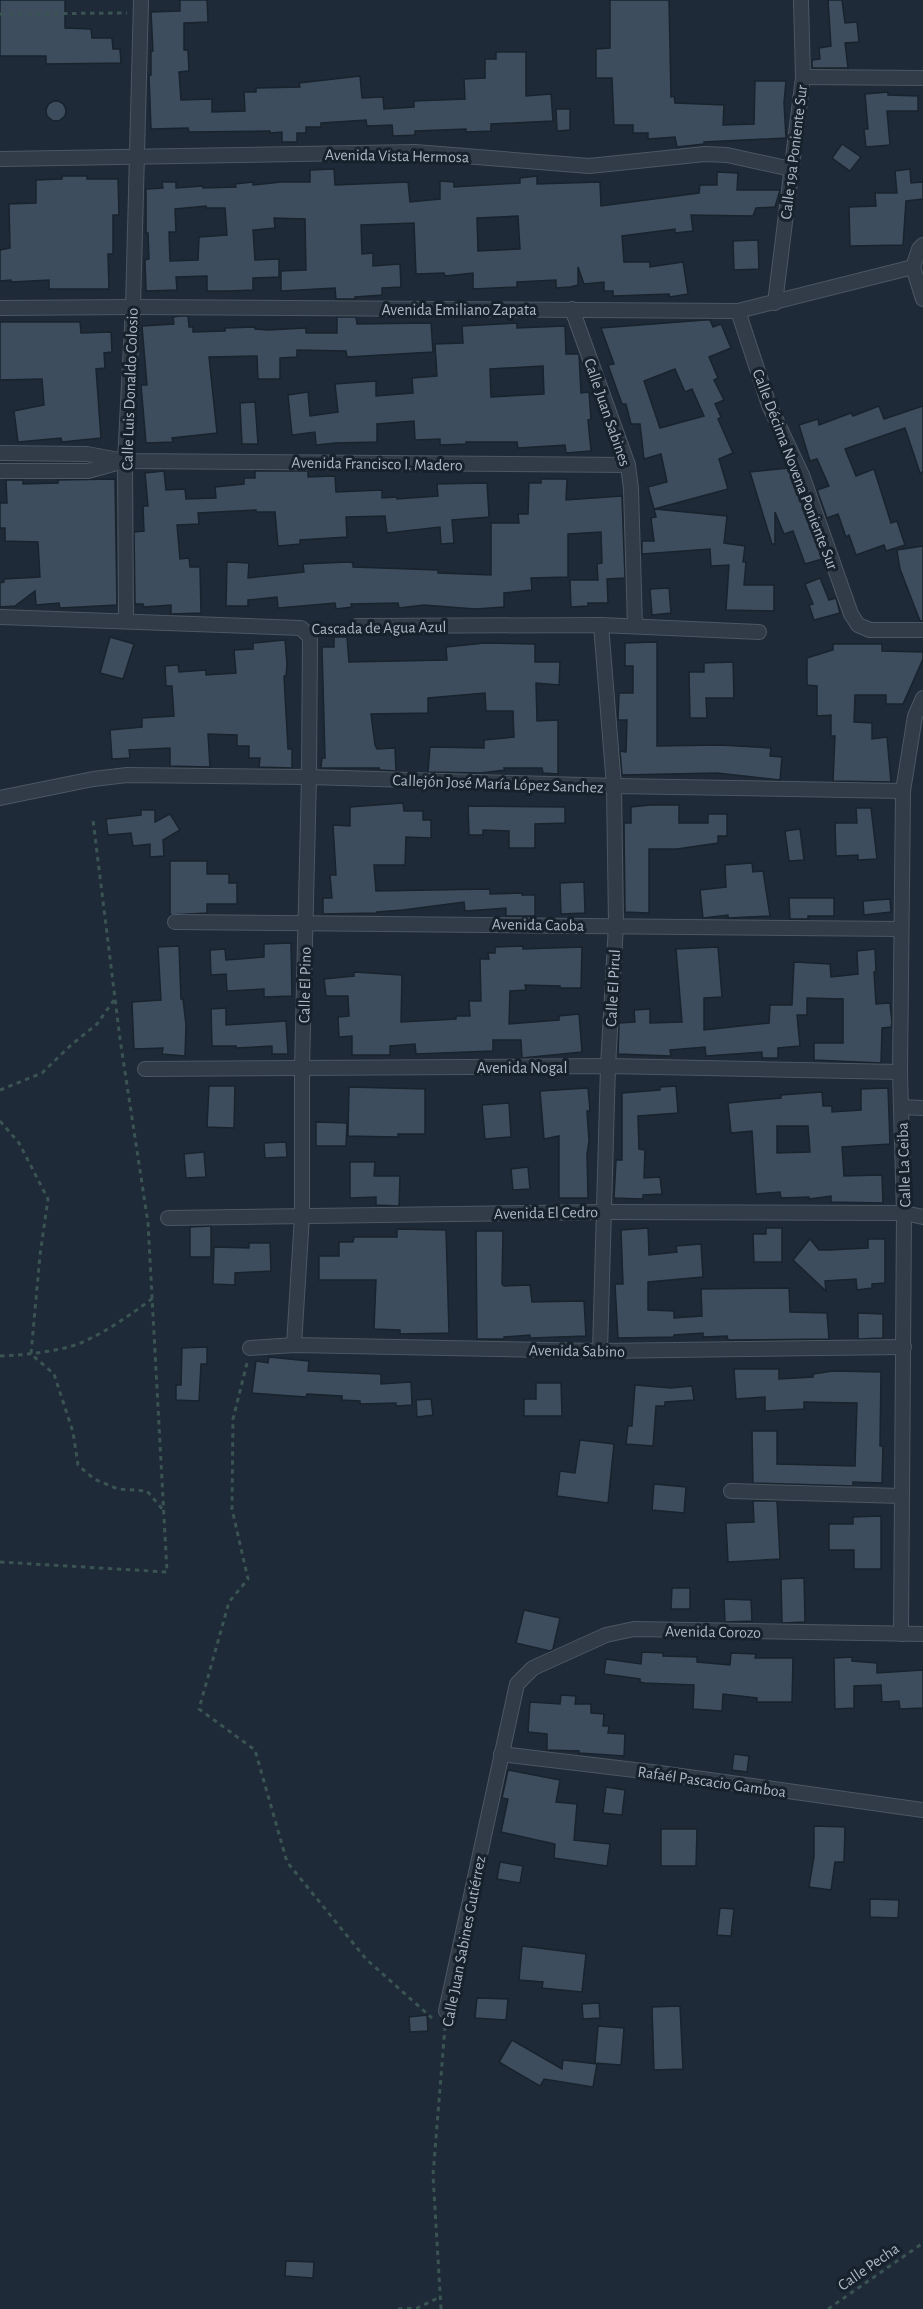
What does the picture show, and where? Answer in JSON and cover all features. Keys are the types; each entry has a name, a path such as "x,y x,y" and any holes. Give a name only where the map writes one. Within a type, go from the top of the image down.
{"street":[{"name":"Calle 19a Poniente Sur","path":"775,303 803,77 801,0"},
{"name":"Calle Luis Donaldo Colosio","path":"126,620 125,461 133,307 141,6"},
{"path":"803,77 923,78"},
{"name":"Avenida Vista Hermosa","path":"0,159 415,152 589,166 705,154 727,155 791,169"},
{"path":"923,245 919,249 913,267 923,299"},
{"name":"Avenida Emiliano Zapata","path":"0,308 738,311 913,267"},
{"name":"Calle Juan Sabines","path":"572,309 628,465 631,489 635,626"},
{"name":"Calle Décima Novena Poniente Sur","path":"738,311 769,405 802,475 851,614 858,625 870,630 923,630"},
{"name":"Avenida Francisco I. Madero","path":"0,453 87,454 125,461 628,465"},
{"name":"Avenida Francisco I. Madero","path":"0,471 88,471 125,461"},
{"name":"Cascada de Agua Azul","path":"0,617 301,628"},
{"name":"Cascada de Agua Azul","path":"357,626 601,625 759,632"},
{"name":"Calle El Pirul","path":"600,1351 608,1066 616,925 614,786 601,625"},
{"name":"Calle El Pino","path":"294,1345 302,1216 302,1068 311,648 310,637 301,628"},
{"name":"Calle La Ceiba","path":"902,1634 904,1213 900,1072 903,791 915,716 923,698"},
{"name":"Callejón José María López Sanchez","path":"0,798 93,779 127,775 903,791"},
{"name":"Avenida Caoba","path":"175,922 901,929"},
{"name":"Avenida Nogal","path":"145,1069 608,1066 900,1072"},
{"path":"901,1107 923,1108"},
{"name":"Avenida El Cedro","path":"168,1218 604,1212 904,1213 923,1217"},
{"name":"Avenida Sabino","path":"250,1348 294,1345 600,1351 904,1347"},
{"path":"731,1491 901,1496"},
{"name":"Avenida Corozo","path":"517,1684 533,1668 606,1635 634,1629 923,1634"},
{"name":"Calle Juan Sabines Gutiérrez","path":"446,2012 517,1684"},
{"name":"Rafaél Pascacio Gamboa","path":"501,1754 660,1773 923,1810"}],"path":[{"path":"0,14 141,6"},
{"name":"Cascada de Agua Azul","path":"301,628 357,626"},
{"path":"0,1562 167,1572 148,1222 115,999 93,820"},
{"path":"0,1090 42,1073 97,1024 115,999"},
{"path":"0,1121 19,1143 48,1199 40,1255 31,1354"},
{"path":"0,1356 67,1348 117,1324 153,1298"},
{"path":"250,1348 234,1419 232,1509 248,1579 229,1602 199,1709 255,1750 287,1862 366,1959 445,2029"},
{"path":"31,1354 54,1374 73,1432 78,1465 94,1479 118,1489 147,1491 164,1512"},
{"name":"Calle Juan Sabines Gutiérrez","path":"441,2309 433,2175 446,2012"},
{"name":"Calle Pecha","path":"828,2309 923,2243"},
{"path":"398,2309 417,2308 440,2297"}],"building":[{"path":"0,0 65,0 65,28 91,29 92,38 112,38 113,49 120,49 121,63 46,64 46,56 0,56"},
{"path":"180,0 207,0 208,22 184,23 184,50 188,50 189,71 179,72 181,100 212,99 212,112 245,111 244,92 256,92 256,88 300,87 299,83 360,76 362,98 383,97 384,109 414,107 414,101 465,99 464,79 485,78 485,59 496,59 496,52 526,52 526,96 551,94 553,121 491,124 491,131 466,132 466,129 415,131 415,135 393,136 392,125 367,126 366,120 321,123 321,127 306,127 306,133 297,133 297,142 282,142 282,132 189,132 188,128 151,129 149,76 151,75 151,51 153,51 151,12 180,11"},
{"path":"610,0 669,0 671,97 674,96 675,103 724,105 723,125 754,124 755,81 786,81 784,103 786,138 704,142 704,144 677,147 675,137 648,139 648,133 633,133 633,125 614,125 612,78 596,78 596,49 610,48"},
{"path":"828,0 842,0 845,23 857,22 859,42 845,43 848,68 812,68 812,60 820,59 819,48 831,46"},
{"path":"888,92 888,95 918,96 918,111 887,111 890,145 866,147 864,129 868,129 865,94"},
{"path":"52,101 60,101 66,107 66,115 60,121 52,121 46,115 46,107"},
{"path":"556,109 570,109 570,130 557,131"},
{"path":"842,144 861,157 850,171 832,158"},
{"path":"334,169 335,185 408,182 410,202 440,199 440,181 454,182 454,187 520,183 520,178 537,176 537,184 600,182 601,206 699,193 700,185 717,185 717,172 738,173 737,190 780,190 775,207 756,208 753,216 691,215 693,231 675,233 675,229 622,236 624,262 650,262 650,267 683,262 688,294 670,297 669,294 613,296 613,291 604,291 604,282 584,284 578,267 578,285 556,288 556,280 517,282 517,287 473,289 473,273 445,276 444,273 416,274 414,223 361,225 362,254 373,253 373,266 400,264 401,287 382,288 382,295 355,297 355,299 336,299 335,288 281,291 281,271 306,270 305,219 274,218 275,228 253,230 255,260 279,259 279,277 253,278 253,290 207,291 207,276 176,277 177,290 146,291 145,260 149,259 148,233 146,233 146,189 163,188 162,182 176,182 176,188 203,186 203,188 236,187 235,184 253,182 253,185 310,182 310,170","holes":["206,206 206,208 225,208 227,235 199,237 198,260 170,261 169,232 176,232 175,209","518,216 520,249 478,251 477,218"]},
{"path":"910,169 911,183 923,182 923,199 906,201 903,245 850,246 849,207 876,206 875,193 897,193 895,171"},
{"path":"62,176 118,179 119,215 113,215 113,254 108,254 109,289 49,289 49,280 0,281 0,250 10,248 9,204 36,203 36,180 62,179"},
{"path":"758,240 759,269 734,270 733,241"},
{"path":"188,316 189,327 193,327 193,332 255,327 255,329 268,330 306,328 306,333 337,333 337,317 356,317 357,324 431,323 433,352 347,357 346,351 297,350 297,357 280,358 280,379 258,379 257,356 209,357 217,433 172,438 173,442 146,443 141,385 147,385 142,326 174,324 173,317"},
{"path":"705,320 710,320 713,327 721,324 731,348 709,357 718,378 714,380 724,400 715,404 721,417 718,419 733,453 719,459 728,489 654,509 648,487 667,482 661,454 644,459 640,424 631,424 626,404 622,404 608,365 614,364 601,328","holes":["675,369 685,392 692,389 704,416 660,428 644,381"]},
{"path":"0,322 80,322 81,333 111,332 112,352 104,353 105,368 96,369 101,438 62,442 61,438 18,442 14,411 44,405 42,379 0,380"},
{"path":"517,323 517,328 565,326 566,354 579,354 581,393 589,392 591,419 588,420 591,451 566,453 565,445 518,448 517,442 466,442 466,444 440,445 440,439 415,440 414,421 377,424 377,442 316,445 315,432 292,435 288,395 308,392 310,416 338,412 335,384 376,381 376,396 413,393 412,378 437,376 435,344 463,343 462,326","holes":["543,366 544,394 491,397 490,369"]},
{"path":"255,402 258,444 242,444 240,403"},
{"path":"879,406 884,419 923,406 923,472 920,473 905,428 845,449 856,476 874,469 891,523 897,521 905,545 886,551 884,545 856,555 849,535 846,537 838,514 827,518 817,490 829,486 817,459 810,461 799,425 818,419 819,425"},
{"path":"789,468 822,559 805,564 793,531 784,534 775,512 775,544 772,544 750,472"},
{"path":"164,471 166,490 185,489 186,499 216,498 215,487 244,484 244,478 255,478 255,471 308,471 308,477 335,476 336,492 382,490 382,498 397,497 397,499 438,496 437,484 487,483 489,517 452,520 454,543 441,544 440,527 387,533 385,516 346,517 347,537 300,540 300,544 278,546 275,512 256,512 256,510 198,513 199,524 177,525 180,559 189,558 190,567 200,567 201,613 171,614 171,605 144,607 143,604 135,604 134,532 144,531 143,506 148,506 145,473"},
{"path":"115,479 117,605 60,608 59,603 36,605 35,591 15,606 0,607 0,583 4,582 4,579 40,577 38,542 5,541 5,528 0,528 0,503 7,503 6,480 23,480 23,484 58,483 58,480"},
{"path":"541,479 567,479 566,500 622,496 625,578 607,579 608,603 588,603 588,606 571,607 570,580 598,580 597,564 602,563 601,532 568,534 568,577 531,578 532,590 504,593 504,607 475,609 424,605 399,608 398,603 351,604 352,607 336,609 335,603 278,608 277,597 248,600 248,606 226,606 227,562 249,563 248,578 304,572 303,564 349,562 353,563 353,567 438,570 438,573 491,575 491,523 519,523 518,514 528,514 529,483 541,483"},
{"path":"654,509 727,516 724,543 745,546 744,585 774,585 774,611 726,610 729,565 711,566 710,549 642,554 642,541 654,541 651,518 656,517"},
{"path":"923,546 923,621 920,621 900,569 897,550"},
{"path":"820,578 829,600 836,598 840,613 814,620 809,605 813,604 805,584"},
{"path":"669,588 671,613 652,615 650,589"},
{"path":"110,637 134,644 123,679 100,673"},
{"path":"334,637 347,637 349,662 447,660 446,647 485,643 535,644 535,662 560,662 559,685 536,683 537,721 558,720 558,774 543,773 542,768 504,768 505,770 481,773 428,772 430,747 484,748 484,740 514,737 513,711 486,711 485,693 428,698 428,713 371,714 375,745 377,749 395,748 396,771 379,768 321,768 322,758 325,758 322,647 334,647"},
{"path":"285,640 287,664 286,676 284,676 288,749 292,749 292,768 259,767 260,758 249,758 249,746 237,746 237,735 208,734 210,767 170,766 170,748 129,750 130,758 112,759 110,730 142,727 142,718 174,716 172,686 166,686 165,666 178,665 179,672 206,670 206,675 236,673 234,650 253,649 253,643"},
{"path":"657,642 657,746 720,745 771,748 770,756 782,757 780,780 717,773 622,775 620,751 626,752 627,720 618,720 619,693 633,693 633,666 625,666 625,643"},
{"path":"833,644 882,644 882,651 923,652 923,659 903,704 886,704 886,695 855,695 854,722 872,723 872,739 887,737 891,782 833,781 835,736 831,736 831,715 817,716 817,686 807,685 807,658 833,650"},
{"path":"733,662 734,698 706,698 707,718 690,718 689,672 704,672 704,663"},
{"path":"403,803 404,811 423,811 423,820 431,820 431,838 406,837 405,865 374,865 376,891 490,889 490,894 535,895 535,916 506,916 506,908 465,911 464,902 377,913 323,914 323,898 332,898 330,875 336,875 333,825 350,826 350,807"},
{"path":"679,805 679,823 708,823 708,814 727,814 727,836 718,836 718,843 677,849 649,849 649,913 625,912 624,823 631,823 631,807"},
{"path":"468,806 565,807 565,823 535,824 535,848 509,848 509,831 483,830 483,835 469,835"},
{"path":"856,808 871,808 877,859 858,860 858,855 836,856 835,823 857,823"},
{"path":"141,810 155,810 155,822 170,814 180,830 163,840 164,856 150,857 150,844 133,846 131,833 108,835 106,819 141,815"},
{"path":"800,829 804,860 789,861 785,831"},
{"path":"170,861 207,861 207,874 229,874 229,883 237,883 237,904 207,904 207,913 170,915"},
{"path":"752,863 753,872 763,871 770,916 728,918 728,915 703,918 700,890 726,887 725,865"},
{"path":"584,882 585,913 561,914 560,883"},
{"path":"789,898 834,898 834,916 790,919"},
{"path":"890,899 891,912 864,915 863,901"},
{"path":"291,943 292,996 264,997 264,989 227,991 226,974 211,975 210,950 225,949 226,960 264,957 264,944"},
{"path":"179,946 181,999 183,999 186,1025 185,1056 162,1054 163,1048 134,1049 132,1002 161,1000 158,947"},
{"path":"523,946 523,949 582,947 581,988 525,985 526,990 510,991 509,1024 559,1020 559,1016 579,1014 582,1052 522,1058 521,1040 493,1040 493,1051 416,1054 415,1044 390,1046 390,1055 352,1055 352,1036 339,1037 338,1017 349,1016 348,996 326,996 324,979 354,976 354,972 402,975 401,1022 456,1019 456,1016 470,1016 469,1001 481,1001 480,959 489,959 488,953 495,953 495,947"},
{"path":"718,947 722,997 704,998 704,1030 769,1023 770,1005 792,1005 794,962 830,964 831,977 858,974 857,951 875,949 876,1004 890,1003 892,1023 891,1027 882,1028 881,1063 814,1060 814,1043 843,1043 843,999 807,998 807,1015 797,1015 800,1046 778,1048 778,1058 762,1058 762,1052 706,1056 705,1047 670,1050 671,1056 618,1054 619,1023 635,1022 634,1010 650,1009 650,1023 682,1022 676,949"},
{"path":"226,1008 226,1025 286,1021 288,1054 272,1054 272,1046 236,1048 236,1046 212,1046 211,1009"},
{"path":"209,1086 235,1086 234,1128 207,1127"},
{"path":"676,1086 678,1113 638,1116 639,1149 645,1150 644,1178 660,1177 662,1194 643,1195 643,1199 614,1198 616,1160 622,1160 622,1093 660,1090 660,1087"},
{"path":"349,1087 425,1089 425,1134 398,1134 398,1137 348,1136"},
{"path":"588,1088 590,1111 587,1111 588,1198 559,1198 559,1136 544,1139 540,1091"},
{"path":"888,1088 890,1144 842,1147 844,1176 882,1175 883,1203 831,1202 831,1196 809,1199 809,1197 781,1198 780,1192 756,1194 752,1131 731,1133 728,1103 822,1092 823,1106 832,1106 832,1112 861,1110 861,1089","holes":["777,1126 808,1126 810,1152 777,1153"]},
{"path":"509,1103 511,1137 485,1139 482,1105"},
{"path":"316,1122 347,1123 346,1146 316,1146"},
{"path":"286,1142 287,1157 265,1158 264,1143"},
{"path":"204,1152 206,1177 186,1178 184,1154"},
{"path":"350,1162 375,1162 374,1176 400,1176 399,1206 376,1205 376,1197 350,1198"},
{"path":"528,1167 530,1189 513,1190 511,1169"},
{"path":"211,1226 211,1257 190,1257 190,1227"},
{"path":"648,1228 649,1255 677,1252 676,1246 701,1244 703,1277 648,1282 648,1310 674,1311 674,1318 702,1316 701,1289 789,1288 790,1312 827,1313 829,1339 728,1340 727,1336 703,1337 703,1333 674,1335 674,1337 618,1338 615,1284 623,1284 621,1230"},
{"path":"766,1228 782,1228 782,1262 754,1262 753,1234 766,1234"},
{"path":"397,1229 446,1230 449,1333 400,1334 400,1330 374,1329 376,1280 319,1280 319,1256 339,1256 339,1242 353,1242 354,1237 397,1237"},
{"path":"476,1231 503,1231 502,1284 504,1286 530,1285 532,1302 584,1301 586,1336 530,1338 530,1335 504,1337 504,1339 477,1339"},
{"path":"810,1239 819,1250 829,1250 868,1248 868,1239 885,1239 885,1283 872,1284 872,1288 857,1290 856,1279 825,1281 826,1291 793,1260"},
{"path":"249,1243 270,1243 271,1271 235,1273 235,1285 213,1284 214,1247 249,1248"},
{"path":"858,1313 883,1314 883,1338 858,1339"},
{"path":"207,1347 207,1364 201,1364 199,1401 176,1400 176,1385 181,1385 182,1348"},
{"path":"269,1357 309,1361 308,1371 381,1374 381,1384 411,1382 412,1405 360,1404 360,1401 342,1400 342,1396 307,1394 306,1397 252,1393 256,1361 268,1363"},
{"path":"734,1369 779,1369 779,1379 813,1377 813,1374 833,1371 881,1372 882,1483 853,1482 853,1486 753,1483 752,1431 777,1431 777,1464 855,1466 857,1403 804,1402 804,1409 765,1411 765,1397 736,1399"},
{"path":"536,1383 561,1383 562,1416 524,1416 524,1399 536,1399"},
{"path":"635,1385 671,1388 692,1386 694,1400 665,1402 665,1406 656,1406 653,1446 626,1444 628,1426 632,1426"},
{"path":"431,1399 433,1415 417,1417 416,1400"},
{"path":"580,1440 614,1444 608,1503 557,1496 560,1471 575,1473"},
{"path":"654,1484 686,1487 684,1513 652,1510"},
{"path":"753,1501 777,1501 780,1559 728,1562 726,1523 754,1522"},
{"path":"881,1516 881,1569 854,1569 854,1550 829,1550 829,1524 853,1524 853,1517"},
{"path":"804,1578 805,1622 782,1623 781,1579"},
{"path":"672,1588 690,1588 690,1609 671,1609"},
{"path":"724,1599 751,1600 752,1621 725,1622"},
{"path":"524,1610 560,1618 553,1649 550,1651 516,1643"},
{"path":"642,1652 663,1653 663,1656 697,1657 697,1662 730,1665 731,1653 756,1654 755,1658 793,1658 792,1702 757,1702 757,1698 723,1694 722,1711 693,1709 694,1685 644,1683 640,1682 640,1679 604,1674 606,1659 641,1664"},
{"path":"852,1657 852,1661 877,1663 877,1673 923,1670 923,1708 900,1709 899,1701 882,1702 881,1685 854,1686 854,1708 835,1709 834,1658"},
{"path":"561,1695 576,1696 575,1704 591,1704 591,1713 604,1714 603,1726 609,1726 608,1733 625,1734 624,1756 547,1750 547,1734 528,1732 530,1702 560,1704"},
{"path":"734,1754 749,1756 747,1772 732,1770"},
{"path":"508,1770 560,1780 556,1802 577,1804 574,1840 610,1844 607,1866 554,1858 555,1844 501,1832 508,1799 502,1798"},
{"path":"606,1787 625,1790 622,1815 603,1813"},
{"path":"814,1826 845,1827 844,1862 835,1862 831,1890 809,1887 814,1857"},
{"path":"661,1829 697,1829 696,1866 661,1866"},
{"path":"500,1862 523,1866 520,1883 497,1879"},
{"path":"870,1899 899,1900 898,1918 870,1917"},
{"path":"720,1908 734,1909 731,1936 717,1935"},
{"path":"522,1946 586,1954 582,1992 542,1988 543,1982 519,1980"},
{"path":"477,1998 508,1999 506,2020 475,2018"},
{"path":"599,2003 600,2018 583,2019 582,2004"},
{"path":"680,2006 683,2069 654,2070 652,2007"},
{"path":"427,2015 428,2031 410,2032 409,2017"},
{"path":"598,2026 624,2028 621,2065 595,2063"},
{"path":"512,2040 562,2069 563,2060 597,2064 593,2087 544,2079 540,2086 499,2062"},
{"path":"286,2261 314,2262 313,2278 285,2276"}]}
